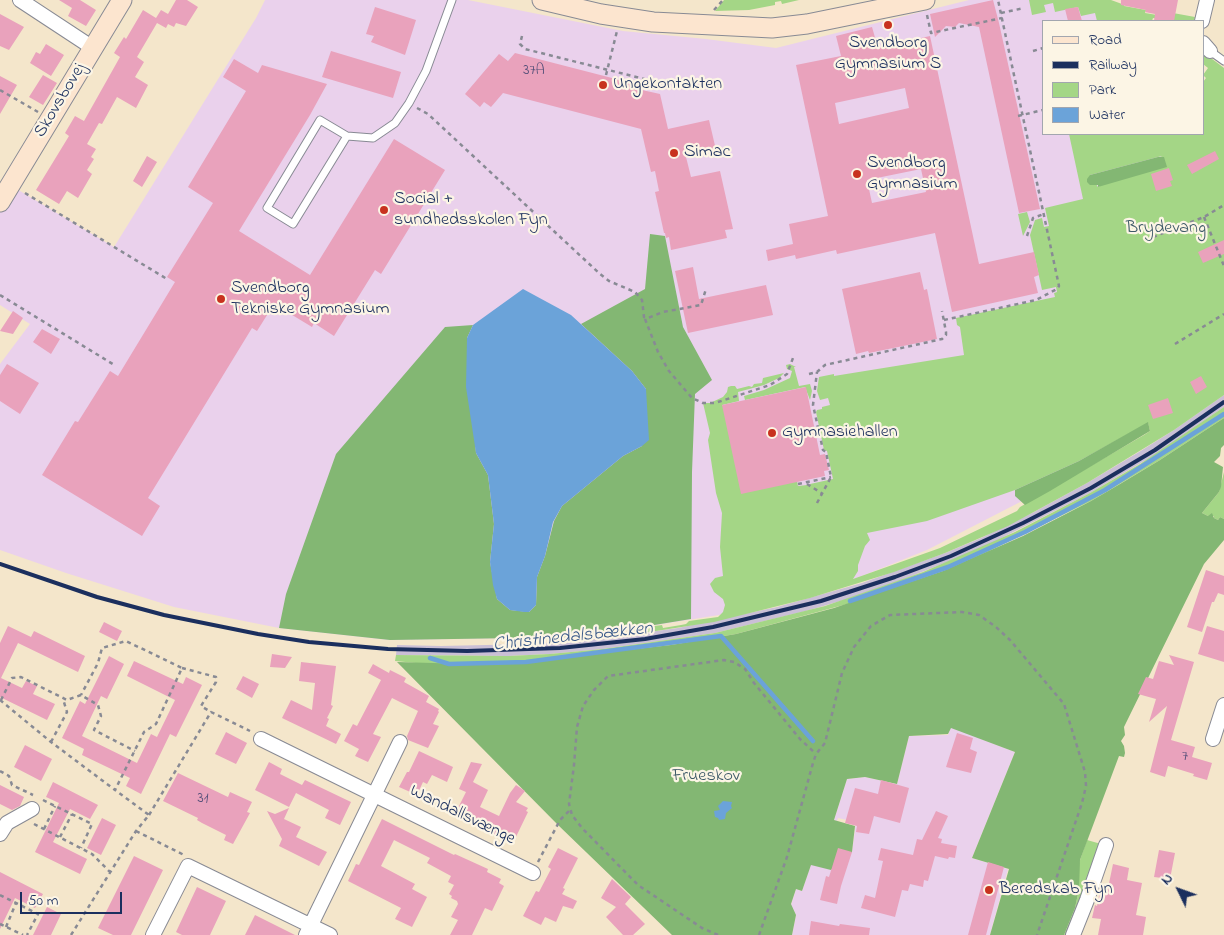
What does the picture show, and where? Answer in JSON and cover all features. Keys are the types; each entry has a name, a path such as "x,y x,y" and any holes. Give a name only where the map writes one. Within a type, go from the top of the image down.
{"street":[{"path":"20,0 93,48"},
{"name":"Skovsbovej","path":"0,202 122,0"},
{"path":"542,0 601,14 653,22 759,28 792,26 925,4"},
{"path":"729,25 788,18 874,0"},
{"path":"1202,20 1207,0"},
{"path":"1213,739 1224,705"},
{"name":"Wandallsvænge","path":"261,739 533,873"},
{"path":"309,930 400,742"},
{"path":"0,834 7,823 32,808"},
{"path":"1073,935 1088,900 1106,845"},
{"path":"153,935 188,866 309,930 330,935"}],"lane":[{"path":"347,136 293,224 267,208 320,120 347,136 373,138 395,123 409,103 426,71 452,0"},
{"path":"1206,47 1224,61"}],"path":[{"path":"714,9 723,0"},
{"path":"944,320 1036,300 1058,288 998,0"},
{"path":"925,4 931,33 1002,18"},
{"path":"1001,13 1024,8"},
{"path":"606,75 620,17"},
{"path":"522,36 520,44 525,49 664,84"},
{"path":"1033,50 1042,48"},
{"path":"0,90 50,119"},
{"path":"421,110 428,114 600,274 635,292 642,300 644,317 658,352 669,371 692,398 702,403 714,403 770,385 787,374 792,358"},
{"path":"1018,116 1042,110"},
{"path":"10,185 167,279"},
{"path":"1152,237 1204,217 1224,205"},
{"path":"1027,236 1033,218 1044,214"},
{"path":"1204,217 1224,266"},
{"path":"644,317 648,318 663,312 700,305 706,288"},
{"path":"0,295 116,366"},
{"path":"809,374 817,372 825,366 940,340 946,335 942,311"},
{"path":"1175,344 1224,314"},
{"path":"817,372 812,406 823,450 826,452 831,477 817,503"},
{"path":"798,484 831,477"},
{"path":"804,483 822,494"},
{"path":"759,935 787,857 816,754 825,743 837,688 849,658 865,631 877,621 890,615 962,612 979,615 996,627 1064,704 1085,772 1086,786 1082,803 1037,935"},
{"path":"149,815 50,742 0,700 12,678 21,677 67,700 81,695 98,663 102,648 126,640 182,668 216,677 216,682 201,706 258,735 261,739"},
{"path":"718,935 702,928 638,884 582,828 570,810 577,727 583,706 594,690 608,676 724,660 734,662 745,669 754,683 800,739 816,754"},
{"path":"115,790 144,732 156,724 182,668"},
{"path":"81,695 98,705 101,716 94,730 135,750"},
{"path":"50,742 68,712 63,698"},
{"path":"71,935 136,831 149,815 211,712"},
{"path":"0,771 9,776 12,785 92,824 81,848"},
{"path":"44,829 55,806"},
{"path":"533,873 560,820 570,810"},
{"path":"60,837 72,814"},
{"path":"20,816 92,854 110,872"},
{"path":"136,831 183,854 188,866"},
{"path":"0,895 38,914 27,935"},
{"path":"6,927 16,903"},
{"path":"0,924 23,935"}],"shaded area":[{"path":"265,0 468,0 623,31 776,48 969,0 1085,0 1135,20 1042,20 1042,135 1163,135 1145,421 1026,499 927,550 847,582 719,615 581,637 389,640 279,628 174,607 0,550 0,364 30,324 0,305 0,210 15,188 114,247 256,18"},
{"path":"1224,395 1224,407 1156,454 1090,493 980,549 899,581 844,600 715,633 603,649 508,656 396,655 397,645 531,644 607,638 678,628 777,607 862,583 945,553 1034,512 1139,452"},
{"path":"951,727 1015,752 972,858 1008,869 990,935 792,935 796,915 791,905 796,889 802,891 811,864 838,848 852,852 856,822 838,818 837,821 834,820 847,779 865,777 897,784 909,736 948,735"}],"green space":[{"path":"724,0 799,0 782,4 781,1 775,2 775,5 749,10 715,11"},
{"path":"1029,0 1111,0 1122,4 1125,0 1124,6 1146,10 1145,13 1169,17 1173,13 1195,17 1194,20 1153,18 1152,20 1097,20 1095,13 1081,16 1078,7 1055,12 1053,3 1044,5 1046,12 1032,15"},
{"name":"Brydevang","path":"1204,53 1224,68 1224,395 1174,430 1087,483 1008,526 945,553 894,572 810,598 714,622 630,635 635,628 638,631 647,627 662,625 663,628 681,625 689,621 718,617 723,612 725,605 723,599 714,592 710,584 715,578 723,576 720,547 722,513 716,493 708,440 710,433 703,403 710,403 723,397 728,387 735,386 737,389 752,387 754,384 762,383 763,378 784,373 779,378 764,385 738,392 739,401 722,405 797,481 798,486 810,486 810,484 833,479 827,451 824,450 816,412 822,409 822,407 830,405 828,398 820,400 817,391 819,377 964,355 960,327 957,325 956,318 1055,297 1056,287 1042,290 1030,235 1035,220 1042,218 1044,227 1049,226 1045,208 1083,199 1069,135 1204,135 1204,81 1206,78 1204,74 1208,68 1204,65","holes":["1162,156 1098,187 1090,175","1148,423 1150,431 1020,507 1017,511 940,548 853,579 858,571 858,565 865,546 870,540 867,533 927,521 1015,490 1079,461"]},
{"path":"1164,157 1167,167 1098,187 1098,185 1090,185 1087,182 1090,175"},
{"path":"1027,212 1030,222 1023,236 1018,214"},
{"path":"650,234 665,236 683,327 712,380 695,394 692,472 691,619 581,637 390,640 279,628 286,594 336,454 445,327 473,325 467,338 476,453 488,475 494,524 490,562 497,599 510,610 529,612 536,605 537,577 545,556 554,521 562,506 623,456 642,446 646,389 632,371 581,324 645,289"},
{"path":"790,364 796,367 794,367 799,386 810,384 812,391 810,400 805,387 745,400 744,396 764,390 790,378 792,371 787,369 786,365"},
{"path":"1224,407 1224,418 1160,460 1091,501 975,558 862,600 736,634 671,645 493,663 426,664 395,661 396,655 508,656 603,649 715,633 825,606 923,572 1015,532 1090,493 1140,464"},
{"name":"Frueskov","path":"1224,418 1224,445 1221,448 1220,456 1214,462 1223,467 1221,487 1202,513 1208,516 1212,513 1214,518 1218,520 1220,517 1224,519 1224,540 1204,564 1124,727 1125,735 1121,741 1124,746 1124,757 1119,756 1080,860 1079,889 1075,908 1064,935 990,935 1009,869 972,858 1015,752 951,728 948,734 909,736 897,784 865,777 847,779 834,820 855,826 852,852 831,870 811,865 802,891 796,889 791,904 796,915 792,935 672,935 558,825 397,662 469,664 508,661 512,663 671,645 736,634 834,608 943,571 1023,536 1120,484"},
{"path":"1148,422 1150,431 1025,505 1015,496 1015,490 1079,461"},
{"path":"1224,472 1224,519 1220,517 1218,520 1214,516 1202,513 1219,492"},
{"path":"1087,840 1101,844 1068,935 1064,935 1075,908 1079,889 1079,863"}],"water":[{"path":"523,289 571,315 632,371 646,389 649,440 623,456 562,506 553,522 545,556 537,577 536,605 529,612 510,610 497,599 493,585 490,562 494,524 488,475 476,453 466,387 467,338 473,325"},
{"path":"723,801 732,802 732,808 726,813 725,819 719,820 715,817 714,811 720,810 718,806"}],"building":[{"path":"59,0 80,0 96,10 86,26 68,16 72,8"},
{"path":"176,0 187,0 198,7 186,26 176,23 174,27 168,24 166,28 157,23 137,57 144,62 135,77 148,85 136,108 117,97 102,124 99,123 87,144 96,149 91,157 94,159 87,170 92,174 78,198 67,191 59,204 36,190 69,136 65,133 75,116 84,121 120,57 114,53 124,37 126,39 143,10 156,18 161,10 168,14"},
{"path":"993,0 1040,209 1019,213 979,27 959,23 955,27 946,26 935,37 930,14"},
{"path":"1121,0 1178,0 1174,20 1154,20 1155,14 1145,12 1146,10 1121,5"},
{"path":"375,7 416,20 405,55 371,42 374,36 366,34"},
{"path":"1078,7 1082,20 1068,20 1065,9"},
{"path":"0,14 24,27 9,50 0,46"},
{"name":"Svendborg Gymnasium","path":"872,27 878,48 930,36 979,264 1034,252 1039,275 1034,277 1038,293 952,312 935,233 837,254 836,250 796,259 795,255 768,261 766,250 793,244 789,224 828,216 796,65 841,56 836,36","holes":["905,88 909,108 839,124 835,103","921,169 926,192 872,203 867,180"]},
{"path":"46,44 64,55 51,76 30,63 36,52 40,54"},
{"path":"331,51 401,72 393,98 322,77"},
{"name":"Simac","path":"515,53 643,86 642,90 660,94 668,129 709,120 716,150 686,157 691,177 720,171 733,229 725,230 727,238 671,250 669,237 666,238 664,233 655,192 659,191 655,171 651,172 641,129 503,93 491,107 484,102 480,107 465,94 499,54 508,61"},
{"name":"Svendborg Tekniske Gymnasium","path":"234,59 258,73 262,65 327,84 239,231 310,275 394,139 445,170 381,274 375,270 334,336 314,323 312,327 274,304 257,331 252,328 148,498 160,506 142,536 42,475 75,421 78,422 110,371 118,376 175,282 167,277 213,203 188,187 246,91 223,77"},
{"path":"43,75 57,83 43,105 29,97"},
{"path":"0,76 17,85 0,114"},
{"path":"1215,151 1219,159 1192,174 1187,165"},
{"path":"147,156 157,162 142,187 133,181"},
{"path":"1169,168 1173,180 1170,181 1172,186 1156,191 1151,174"},
{"path":"1224,240 1224,254 1203,263 1198,252"},
{"path":"693,267 699,299 766,285 773,315 688,333 675,271"},
{"path":"920,272 924,290 927,289 937,339 856,354 842,289"},
{"path":"13,311 23,318 13,334 0,331"},
{"path":"42,329 60,339 51,354 33,342"},
{"path":"7,364 39,383 20,414 0,401 0,375"},
{"path":"1201,376 1207,387 1196,394 1190,382"},
{"name":"Gymnasiehallen","path":"806,387 820,455 825,454 829,470 824,471 825,476 741,494 722,405"},
{"path":"1168,398 1173,413 1153,419 1148,405"},
{"path":"1206,570 1224,576 1224,595 1218,593 1214,602 1212,602 1202,632 1187,627"},
{"path":"104,622 122,631 117,641 99,632"},
{"path":"8,626 31,637 34,631 85,656 78,672 18,643 1,678 22,688 26,681 37,686 33,694 55,704 47,720 0,697 0,643"},
{"path":"1207,626 1224,631 1224,662 1198,654"},
{"path":"272,654 292,657 285,668 270,667"},
{"path":"1169,655 1194,662 1171,740 1195,747 1192,757 1212,763 1207,780 1168,766 1165,777 1150,772 1167,706 1149,722 1156,699 1138,694 1146,677 1153,679 1159,661 1174,665"},
{"path":"109,656 124,664 107,699 101,696 82,736 137,763 151,734 157,737 175,700 127,676 134,661 183,684 186,677 202,685 176,737 170,734 141,794 126,786 130,778 82,755 84,749 62,738 80,701 85,704"},
{"path":"301,662 336,666 331,705 333,706 327,718 329,719 326,726 341,734 336,744 282,718 291,700 312,710 315,683 299,681"},
{"path":"373,664 389,673 390,670 406,678 404,682 429,696 426,702 439,709 433,724 439,726 428,748 408,740 407,736 418,711 392,698 373,734 381,737 368,762 355,756 359,749 344,741 353,724 357,726 381,680 368,673"},
{"path":"243,676 259,684 252,698 236,689"},
{"path":"226,732 247,743 236,764 215,754"},
{"path":"957,733 973,738 970,749 977,752 971,773 946,767"},
{"path":"25,745 52,759 41,781 14,767"},
{"path":"419,751 453,767 447,782 432,775 427,784 423,782 417,795 399,787"},
{"path":"269,762 282,769 280,774 302,785 305,780 351,802 340,825 325,818 329,810 296,793 289,807 255,790"},
{"path":"471,762 482,764 473,782 488,790 480,807 499,816 516,785 525,791 516,802 528,808 526,811 528,812 513,843 454,816 466,792 459,789"},
{"path":"178,773 228,797 230,792 252,802 247,812 250,813 233,844 224,840 226,835 197,820 198,818 163,801"},
{"path":"881,780 909,788 900,823 874,816 869,834 856,832 857,826 845,823 855,788 878,794"},
{"path":"53,782 98,805 90,819 70,809 53,842 87,859 80,874 35,852 59,803 46,797"},
{"path":"0,785 24,797 20,806 12,810 0,804"},
{"path":"289,808 284,819 301,827 296,837 327,852 319,866 279,846 282,839 267,811 275,814"},
{"path":"936,811 948,816 938,838 942,839 941,843 957,846 955,858 949,857 948,859 935,856 928,881 924,880 923,887 910,884 908,891 902,890 895,917 861,908 865,895 875,898 883,861 878,860 881,848 913,855 917,839 922,840"},
{"path":"102,818 116,825 101,855 87,848"},
{"path":"382,819 454,855 488,869 487,872 501,879 499,883 504,886 492,911 485,908 472,935 450,935 458,920 451,917 458,904 449,894 454,885 448,882 451,876 427,863 430,858 394,840 381,866 415,884 412,889 427,897 412,927 395,919 401,908 348,881 356,864 359,865"},
{"path":"558,848 578,858 563,888 565,889 562,894 577,901 573,909 563,906 556,922 545,917 541,925 523,916 536,891 539,892 551,869 548,867"},
{"path":"838,848 852,852 837,904 820,900 826,876 829,877"},
{"path":"1159,850 1175,853 1170,879 1154,877"},
{"path":"134,856 163,870 131,935 113,935 98,928"},
{"name":"Beredskab Fyn","path":"988,862 1004,867 986,935 968,935"},
{"path":"1113,864 1129,868 1127,880 1142,883 1136,915 1146,917 1143,935 1098,935 1101,919 1092,918 1100,892 1107,893"},
{"path":"0,872 43,894 35,908 15,898 0,929"},
{"path":"612,879 631,897 625,904 645,924 633,935 623,935 606,917 616,907 601,898"},
{"path":"197,887 226,901 210,935 182,935 176,932"},
{"path":"47,907 61,914 51,935 33,935"},
{"path":"255,915 295,935 245,935"},
{"path":"811,921 839,926 840,924 870,928 869,935 809,935"}],"waterway":[{"path":"850,601 948,567 1025,532 1105,490 1224,414"},
{"name":"Christinedalsbækken","path":"430,658 449,664 526,662 721,636 813,741"}],"railway":[{"path":"0,564 97,597 164,615 309,642 388,649 467,651 560,648 645,639 713,627 821,601 895,577 951,556 1023,523 1091,488 1155,450 1224,402"}],"place":[{"name":"Svendborg Gymnasium S","path":"888,25"},
{"name":"Ungekontakten","path":"603,85"},
{"name":"Simac","path":"674,153"},
{"name":"Svendborg Gymnasium","path":"857,174"},
{"name":"Social + sundhedsskolen Fyn","path":"384,210"},
{"name":"Svendborg Tekniske Gymnasium","path":"221,299"},
{"name":"Gymnasiehallen","path":"772,433"},
{"name":"Beredskab Fyn","path":"989,890"}]}
